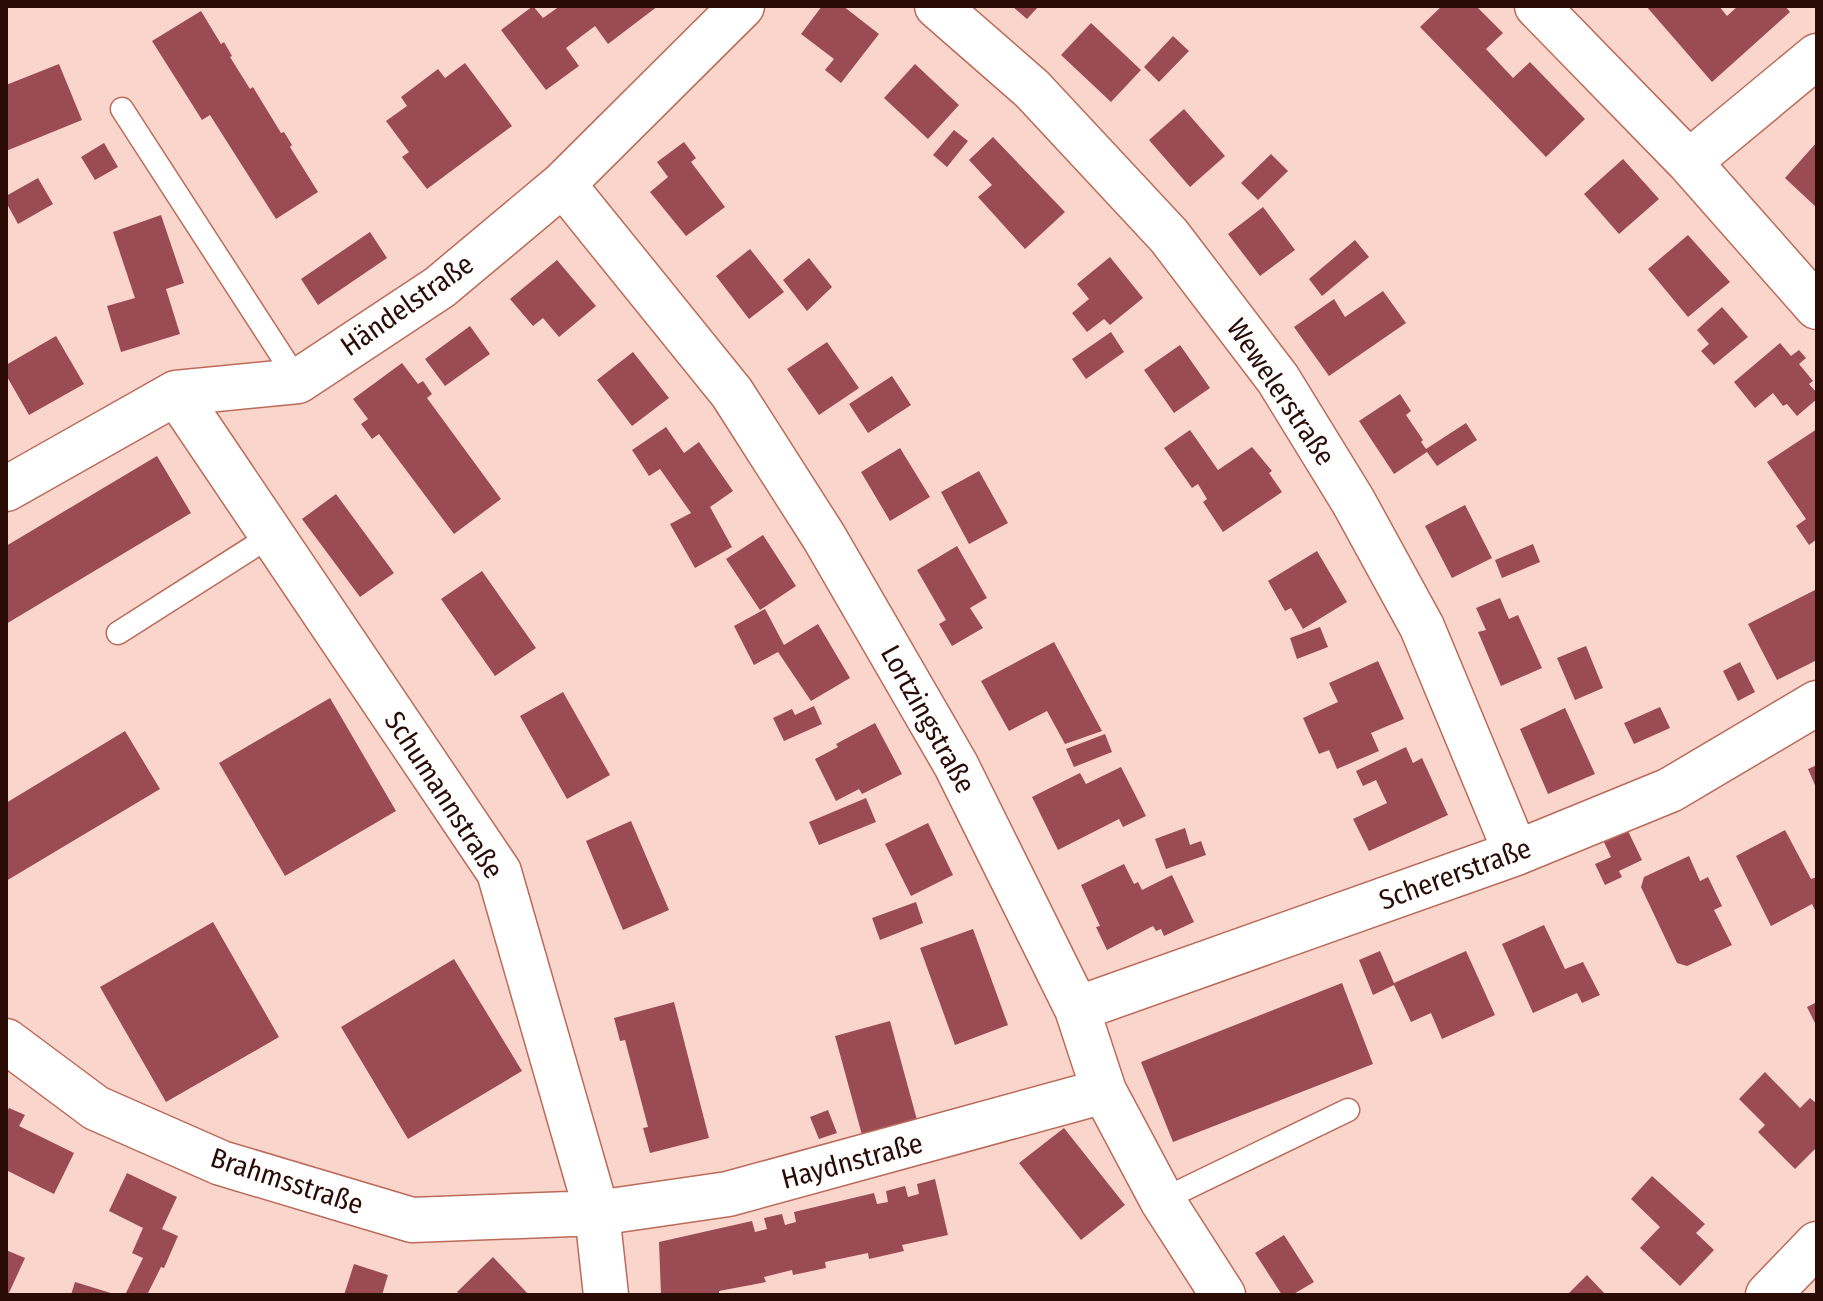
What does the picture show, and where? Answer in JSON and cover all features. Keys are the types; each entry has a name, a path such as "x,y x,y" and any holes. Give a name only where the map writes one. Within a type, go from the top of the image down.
{"street":[{"name":"Händelstraße","path":"6,489 176,393 298,381 440,287 563,184 742,6"},
{"name":"Wewelerstraße","path":"937,6 1032,89 1169,236 1278,379 1353,501 1422,627 1516,853"},
{"path":"1537,6 1689,162 1817,307"},
{"path":"1689,162 1817,56"},
{"name":"Lortzingstraße","path":"563,184 732,393 824,537 956,765 1077,1009 1104,1091 1162,1200 1223,1295"},
{"name":"Schumannstraße","path":"176,393 499,872 597,1213 606,1295"},
{"name":"Schererstraße","path":"1077,1009 1516,853 1670,790 1817,703"},
{"name":"Brahmsstraße","path":"6,1041 96,1108 221,1163 412,1220 597,1213"},
{"name":"Haydnstraße","path":"597,1213 728,1194 1104,1091"},
{"path":"1768,1295 1817,1244"}],"lane":[{"path":"122,109 298,381"},
{"path":"118,633 272,535"},
{"path":"1162,1200 1348,1110"}],"building":[{"path":"533,6 543,18 560,6 658,6 608,44 595,26 566,48 579,66 546,90 501,30"},
{"path":"822,6 843,6 879,34 841,83 825,70 834,59 801,34"},
{"path":"1012,6 1039,6 1027,19"},
{"path":"1442,6 1476,6 1503,33 1486,49 1513,78 1530,62 1585,119 1546,157 1420,27"},
{"path":"1646,6 1719,6 1727,16 1738,6 1785,6 1790,12 1712,82"},
{"path":"201,11 221,44 224,42 250,89 253,87 281,133 284,132 318,192 276,219 210,115 202,120 152,41"},
{"path":"1091,23 1141,70 1111,102 1061,55"},
{"path":"1173,36 1189,51 1159,82 1144,67"},
{"path":"465,63 512,126 427,189 402,157 409,152 386,121 407,106 401,97 438,69 445,78"},
{"path":"59,64 82,120 6,151 6,85"},
{"path":"915,64 959,105 928,139 884,98"},
{"path":"1184,109 1225,156 1190,187 1149,140"},
{"path":"954,130 968,141 947,167 933,155"},
{"path":"993,137 1065,212 1025,249 978,197 992,185 969,160"},
{"path":"684,142 696,158 691,162 725,207 686,236 650,192 668,177 657,162"},
{"path":"1817,142 1817,208 1785,178"},
{"path":"104,143 118,167 95,180 81,157"},
{"path":"1271,154 1288,171 1258,200 1241,183"},
{"path":"1623,159 1659,199 1619,234 1584,194"},
{"path":"38,178 53,204 18,224 6,196"},
{"path":"1263,207 1295,250 1260,276 1228,234"},
{"path":"161,215 184,283 166,289 180,334 121,352 107,306 135,298 113,232"},
{"path":"370,232 387,258 318,305 301,279"},
{"path":"1688,235 1730,282 1688,317 1648,269"},
{"path":"1355,240 1369,257 1322,296 1309,279"},
{"path":"750,249 784,292 749,319 716,276"},
{"path":"1110,257 1143,298 1110,325 1104,319 1087,332 1072,313 1089,299 1077,284"},
{"path":"809,258 832,287 807,311 783,280"},
{"path":"557,260 596,306 559,337 543,318 533,326 510,299"},
{"path":"1383,291 1406,323 1329,376 1294,327 1334,299 1345,317"},
{"path":"1722,307 1748,337 1714,365 1701,351 1709,344 1697,330"},
{"path":"470,326 490,354 445,386 425,359"},
{"path":"1111,332 1124,352 1086,379 1072,359"},
{"path":"56,336 84,384 29,415 6,375 6,365"},
{"path":"827,342 859,388 819,415 787,369"},
{"path":"1780,343 1791,356 1799,350 1806,358 1799,364 1813,381 1809,384 1817,393 1817,399 1797,416 1787,404 1783,406 1773,393 1755,408 1734,382"},
{"path":"1180,345 1210,388 1174,413 1144,370"},
{"path":"633,352 669,398 632,426 597,380"},
{"path":"402,363 418,384 423,381 432,394 427,398 501,499 454,534 379,434 372,439 361,424 368,419 353,399"},
{"path":"892,376 911,405 868,433 849,404"},
{"path":"1400,394 1411,411 1406,415 1426,449 1466,423 1477,440 1437,466 1427,452 1394,474 1359,421"},
{"path":"666,427 684,453 699,442 733,491 710,507 732,547 695,568 670,524 691,513 660,469 649,476 632,450"},
{"path":"1817,429 1817,539 1809,545 1796,526 1806,519 1767,462"},
{"path":"1190,430 1218,470 1252,447 1272,471 1269,473 1282,492 1223,532 1203,502 1207,499 1198,484 1192,488 1164,448"},
{"path":"900,448 930,497 890,521 861,472"},
{"path":"157,456 191,513 6,624 6,546"},
{"path":"979,471 1008,523 969,544 941,492"},
{"path":"336,494 394,573 360,597 302,519"},
{"path":"1465,505 1492,558 1452,578 1425,526"},
{"path":"763,535 796,586 760,610 726,559"},
{"path":"1533,544 1540,562 1502,578 1495,560"},
{"path":"957,546 987,598 970,608 983,628 952,646 939,624 946,620 917,570"},
{"path":"1317,551 1347,602 1303,629 1291,608 1285,611 1268,581"},
{"path":"482,571 536,648 495,676 441,599"},
{"path":"1817,589 1817,660 1777,680 1748,624"},
{"path":"1500,598 1509,619 1518,615 1542,668 1501,686 1478,632 1486,630 1476,608"},
{"path":"765,609 784,645 818,624 850,678 811,701 778,652 754,665 734,626"},
{"path":"1320,627 1328,647 1297,659 1290,638"},
{"path":"1054,642 1102,731 1065,744 1047,711 1009,731 981,681"},
{"path":"1586,646 1603,688 1575,700 1557,658"},
{"path":"1378,661 1404,719 1371,733 1379,751 1337,769 1329,750 1319,754 1303,718 1338,702 1329,683"},
{"path":"1740,662 1755,692 1738,701 1723,671"},
{"path":"563,692 610,775 567,799 520,716"},
{"path":"330,698 396,811 285,876 219,763"},
{"path":"814,706 822,724 784,741 773,718 792,709 795,715"},
{"path":"1660,707 1670,728 1634,744 1624,723"},
{"path":"1565,708 1595,774 1548,794 1520,729"},
{"path":"875,723 902,774 862,794 859,789 836,801 815,759"},
{"path":"125,731 160,789 6,881 6,803"},
{"path":"1105,734 1112,752 1074,767 1066,749"},
{"path":"1406,747 1413,763 1422,758 1448,815 1369,851 1353,819 1387,803 1376,780 1363,786 1356,771"},
{"path":"1817,765 1817,790 1808,769"},
{"path":"1121,767 1146,816 1123,827 1119,819 1058,850 1032,797 1080,773 1086,784"},
{"path":"866,798 876,822 819,845 809,822"},
{"path":"631,821 669,910 623,930 586,841"},
{"path":"928,823 953,875 911,896 885,844"},
{"path":"1185,828 1190,845 1201,841 1206,855 1166,869 1155,839"},
{"path":"1785,830 1811,879 1817,877 1817,914 1812,904 1771,926 1736,856"},
{"path":"1628,831 1642,860 1619,871 1622,877 1605,885 1595,864 1611,857 1604,842"},
{"path":"1689,856 1700,881 1708,877 1722,906 1714,910 1732,945 1687,966 1677,963 1641,887 1644,877"},
{"path":"1124,864 1134,884 1138,882 1142,890 1172,875 1194,922 1164,936 1161,929 1156,931 1153,926 1107,950 1096,927 1100,926 1081,885"},
{"path":"916,902 923,923 880,940 872,918"},
{"path":"213,922 279,1037 166,1102 100,987"},
{"path":"1544,925 1565,969 1583,962 1600,995 1582,1003 1577,993 1533,1013 1502,944"},
{"path":"973,929 1008,1025 955,1045 920,948"},
{"path":"1380,951 1394,983 1466,951 1495,1015 1442,1039 1431,1013 1411,1022 1394,985 1373,995 1359,960"},
{"path":"454,959 522,1071 408,1139 341,1027"},
{"path":"1342,983 1373,1064 1173,1142 1141,1062"},
{"path":"674,1002 709,1138 650,1153 643,1128 648,1127 625,1040 620,1041 614,1018"},
{"path":"1817,1002 1817,1027 1807,1007"},
{"path":"890,1021 917,1120 862,1135 835,1036"},
{"path":"1765,1072 1800,1108 1810,1098 1817,1104 1817,1147 1795,1169 1758,1132 1765,1125 1739,1099"},
{"path":"9,1108 25,1115 19,1126 74,1153 54,1194 6,1170 6,1113"},
{"path":"828,1110 837,1133 819,1139 810,1117"},
{"path":"1064,1128 1125,1205 1081,1240 1019,1163"},
{"path":"127,1173 177,1197 162,1229 178,1236 164,1268 161,1267 147,1295 125,1295 143,1258 132,1253 143,1228 109,1211"},
{"path":"1652,1176 1705,1224 1696,1233 1714,1250 1680,1286 1640,1248 1660,1227 1631,1199"},
{"path":"935,1179 948,1235 902,1245 904,1251 869,1259 868,1253 825,1262 826,1268 793,1275 792,1270 764,1277 766,1282 719,1291 719,1295 661,1295 659,1242 752,1221 755,1232 767,1229 764,1218 782,1214 785,1225 796,1222 794,1212 874,1193 877,1204 888,1202 886,1191 905,1186 908,1197 919,1194 917,1184"},
{"path":"1284,1235 1314,1282 1292,1295 1282,1295 1255,1253"},
{"path":"6,1250 25,1258 8,1295 6,1295"},
{"path":"493,1257 529,1295 460,1295 457,1292"},
{"path":"354,1264 388,1275 382,1295 344,1295"},
{"path":"1587,1275 1606,1295 1567,1295"},
{"path":"75,1282 114,1294 114,1295 71,1295"}]}
